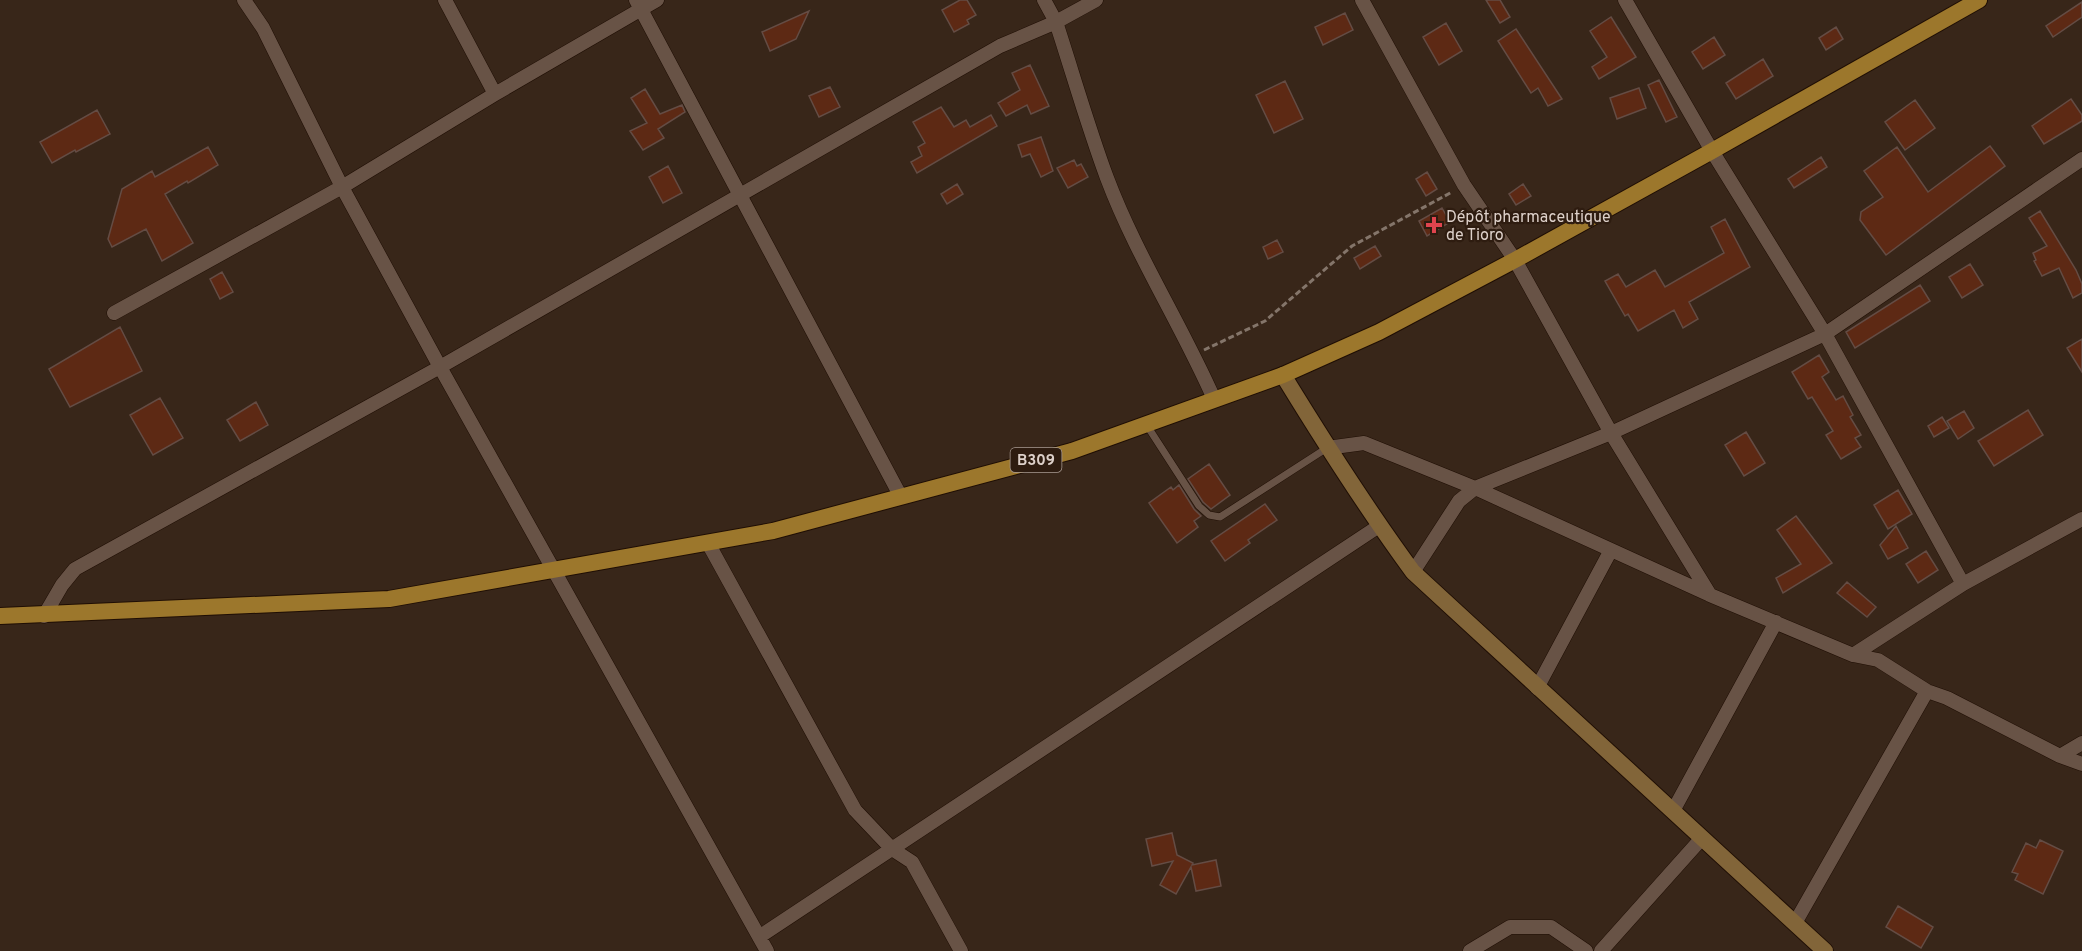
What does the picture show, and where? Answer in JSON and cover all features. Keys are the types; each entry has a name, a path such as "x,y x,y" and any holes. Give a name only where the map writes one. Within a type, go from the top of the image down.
{"main road":[{"name":"B309","path":"0,616 44,616 389,599 773,531 1072,451 1283,375 1379,332 1712,151 1978,0"},
{"path":"1283,375 1327,448 1413,572 1825,951"}],"street":[{"path":"244,0 263,28 342,187 440,367 767,951"},
{"path":"445,0 495,93"},
{"path":"114,312 342,187 639,5 657,0"},
{"path":"1044,0 1056,22 1107,178 1131,233 1195,355 1215,399"},
{"path":"44,616 62,585 75,569 440,367 1000,46 1056,22 1096,0"},
{"path":"1362,0 1464,185 1515,260 1611,433 1710,595"},
{"path":"1625,0 1712,151 1825,334 1963,584"},
{"path":"639,5 901,497"},
{"path":"1413,572 1459,501 1475,488 1611,433 1825,334 2082,159"},
{"path":"1327,448 1364,443 1475,488 1710,595 1853,655 1878,660 1927,691 1947,698 2060,756 2082,764"},
{"path":"1853,655 1963,584 2082,519"},
{"path":"759,937 1379,526"},
{"path":"708,543 855,810 892,849 912,862 961,951"},
{"path":"1537,688 1611,550"},
{"path":"1673,811 1776,622"},
{"path":"1795,923 1927,691"},
{"path":"2060,756 2082,743"},
{"path":"1601,951 1702,838"},
{"path":"1470,951 1510,927 1551,927 1586,951"}],"lane":[{"path":"1146,424 1199,506 1209,515 1220,517 1327,448"}],"path":[{"path":"1195,355 1265,321 1352,246 1464,185"}],"building":[{"path":"960,0 967,0 976,15 967,20 969,24 954,32 942,10"},
{"path":"1486,0 1500,0 1510,17 1500,23"},
{"path":"2082,2 2082,17 2053,37 2046,26"},
{"path":"809,11 796,39 770,51 762,32"},
{"path":"1345,13 1353,30 1323,45 1315,27"},
{"path":"1611,17 1636,57 1599,79 1592,67 1607,57 1590,31"},
{"path":"1446,23 1462,51 1439,65 1423,37"},
{"path":"1836,27 1843,39 1826,50 1819,38"},
{"path":"1516,29 1562,99 1548,106 1538,88 1531,93 1498,41"},
{"path":"1714,37 1725,55 1703,69 1692,52"},
{"path":"1763,59 1773,76 1736,99 1726,83"},
{"path":"1030,65 1049,106 1031,114 1027,105 1006,116 998,103 1020,90 1012,73"},
{"path":"1659,80 1677,117 1666,122 1648,85"},
{"path":"1285,81 1303,119 1274,133 1256,95"},
{"path":"830,87 840,107 819,117 809,96"},
{"path":"1639,88 1646,108 1617,119 1610,98"},
{"path":"645,89 660,114 682,105 685,112 658,129 664,138 643,150 630,131 647,123 631,98"},
{"path":"2071,99 2082,115 2082,121 2044,144 2032,126"},
{"path":"1915,100 1935,128 1905,150 1885,122"},
{"path":"941,107 954,127 966,120 970,127 991,115 997,126 917,173 911,162 922,156 918,147 925,143 913,122"},
{"path":"97,110 110,134 52,163 40,142"},
{"path":"1041,137 1053,171 1041,177 1030,154 1022,157 1018,145"},
{"path":"1990,146 2005,166 1886,255 1860,220 1861,212 1883,197 1864,171 1897,147 1928,192"},
{"path":"208,147 218,165 165,194 193,243 162,261 146,229 112,247 108,239 122,189 152,171 155,177"},
{"path":"1821,157 1827,167 1794,188 1788,179"},
{"path":"1074,160 1077,166 1081,164 1088,177 1068,188 1057,168"},
{"path":"668,166 682,193 663,203 649,177"},
{"path":"1427,172 1437,189 1426,196 1416,179"},
{"path":"957,184 963,194 947,204 941,194"},
{"path":"1523,184 1531,196 1516,205 1509,194"},
{"path":"1442,208 1450,222 1427,236 1419,221"},
{"path":"2040,211 2082,284 2082,293 2073,298 2059,268 2042,276 2034,261 2036,260 2033,253 2047,246 2029,218"},
{"path":"1725,219 1750,267 1689,302 1698,319 1683,328 1674,310 1638,331 1628,314 1625,316 1605,281 1618,274 1626,287 1655,270 1665,287 1724,253 1711,227"},
{"path":"1277,240 1283,252 1268,259 1263,247"},
{"path":"1375,246 1381,256 1360,269 1354,258"},
{"path":"1970,264 1983,285 1962,298 1949,277"},
{"path":"222,272 233,292 220,299 210,279"},
{"path":"1920,285 1930,301 1855,348 1846,332"},
{"path":"120,327 142,371 70,407 49,369"},
{"path":"2082,339 2082,372 2067,348"},
{"path":"1819,355 1829,372 1822,377 1836,400 1843,396 1853,415 1850,417 1861,435 1855,438 1861,447 1841,459 1826,435 1833,431 1812,397 1808,399 1792,372"},
{"path":"160,398 183,438 153,455 130,415"},
{"path":"256,402 268,425 240,441 227,420"},
{"path":"2028,410 2043,435 1994,466 1978,441"},
{"path":"1964,411 1974,428 1958,439 1947,421"},
{"path":"1942,417 1949,428 1934,437 1928,426"},
{"path":"1746,432 1765,463 1744,476 1725,445"},
{"path":"1209,464 1230,495 1211,509 1203,502 1188,479"},
{"path":"1179,485 1201,516 1194,521 1198,527 1177,543 1149,503 1171,487 1173,490"},
{"path":"1898,490 1912,514 1888,529 1874,505"},
{"path":"1265,504 1277,520 1248,540 1250,543 1225,561 1211,541"},
{"path":"1796,516 1832,563 1783,593 1776,578 1801,564 1777,530"},
{"path":"1896,526 1908,548 1888,559 1880,545"},
{"path":"1926,551 1938,570 1918,583 1906,564"},
{"path":"1847,582 1876,607 1867,617 1837,593"},
{"path":"1172,833 1177,855 1193,863 1192,865 1216,860 1221,886 1196,891 1191,867 1176,894 1160,885 1173,861 1152,866 1146,839"},
{"path":"2040,840 2063,851 2043,894 2015,880 2018,874 2012,872 2026,843 2036,848"},
{"path":"1898,906 1933,927 1921,948 1886,927"}],"place":[{"name":"Dépôt pharmaceutique de Tioro","path":"1434,225"}]}
